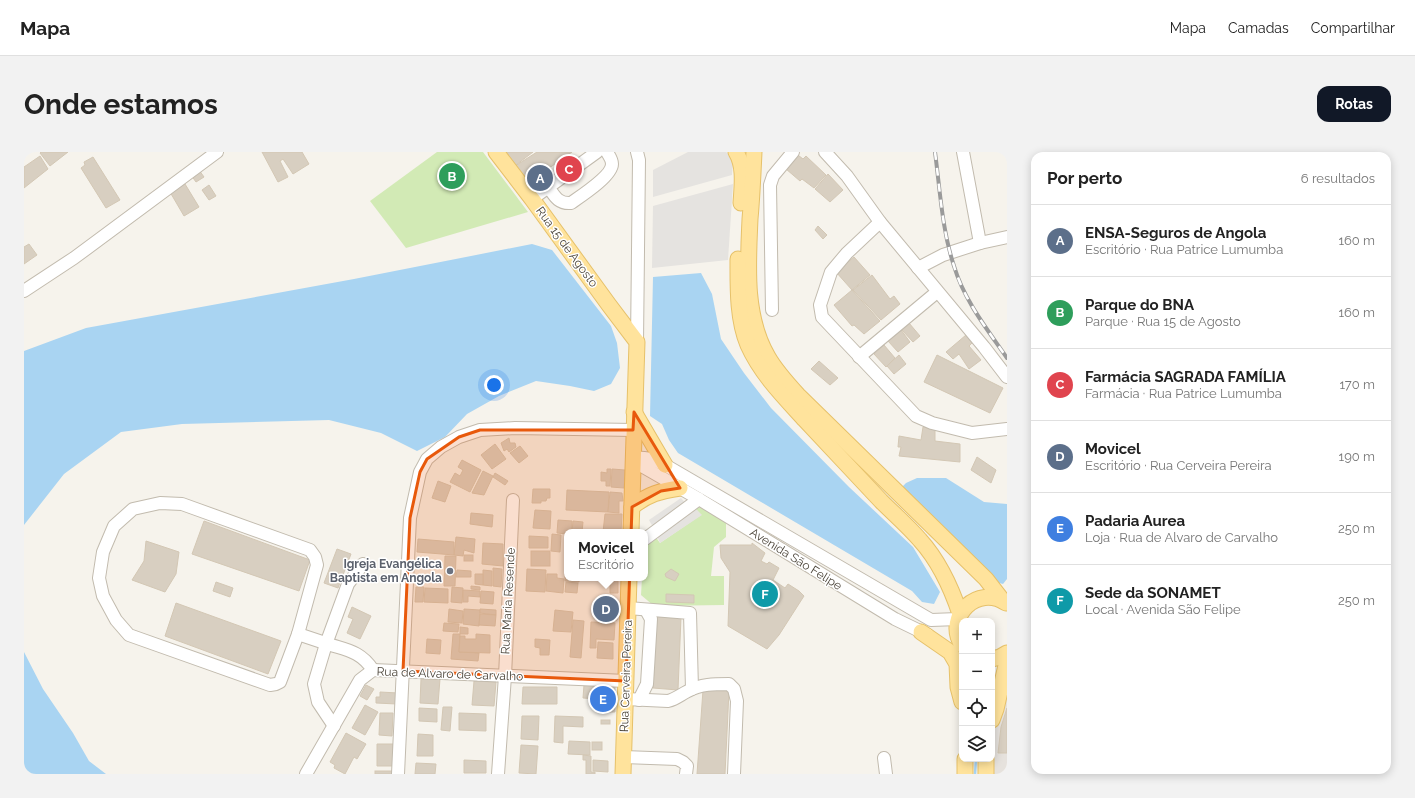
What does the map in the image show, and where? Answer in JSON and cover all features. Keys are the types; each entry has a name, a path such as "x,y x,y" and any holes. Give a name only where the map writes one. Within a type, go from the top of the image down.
{"main road":[{"name":"Rua 15 de Agosto","path":"496,152 637,342"},
{"path":"736,152 740,159 742,171 738,253 740,304 742,324 748,344 767,378 932,554 952,589 959,617 957,630 959,637"},
{"path":"754,152 748,275 754,322 767,356 798,396 986,579 1005,602"},
{"path":"631,529 633,430 637,342"},
{"path":"634,410 665,465"},
{"path":"632,507 643,498 661,491 680,488"},
{"name":"Rua Cerveira Pereira","path":"623,774 632,700 626,682 629,581"},
{"path":"959,617 968,604 979,598 991,597 1005,602"},
{"path":"921,632 950,652 957,664 959,691"},
{"path":"995,658 1007,653"},
{"path":"995,711 1007,661"},
{"path":"995,713 1007,690"},
{"path":"965,762 965,774"},
{"path":"986,762 986,774"}],"street":[{"path":"24,292 74,258 201,156 217,152"},
{"path":"532,199 597,152"},
{"path":"549,188 556,198 564,203 571,203 607,174 612,165 611,158 607,152"},
{"path":"637,152 639,160 637,342"},
{"path":"772,310 770,186 773,176 793,152"},
{"path":"825,152 847,176 880,222 984,347 1007,377"},
{"path":"963,152 980,243"},
{"path":"880,222 847,253 831,272 820,305 822,317 916,416 932,423 972,433 1007,429"},
{"path":"918,268 943,255 980,243 1007,237"},
{"path":"859,357 937,292"},
{"path":"398,774 410,518 420,472 426,459 441,447 459,437 480,430 514,428 633,430"},
{"name":"Avenida São Felipe","path":"633,460 639,457 647,458 665,465 931,620 959,617"},
{"name":"Avenida São Felipe","path":"633,460 882,611 921,632 959,650"},
{"path":"648,537 699,499"},
{"name":"Rua Maria Resende","path":"498,774 513,500"},
{"path":"160,503 182,504 310,550 316,557 317,565 298,634 280,682 270,685 129,634 116,620 104,596 99,578 104,552 114,526 133,509 160,503"},
{"path":"334,726 318,702 314,684 326,644 348,584 363,564"},
{"path":"628,608 690,613 692,689"},
{"path":"632,700 647,684 651,619 646,610"},
{"path":"298,634 326,644 342,647 357,654 367,661 373,670"},
{"name":"Rua de Alvaro de Carvalho","path":"308,773 360,680 373,670 626,682"},
{"path":"632,700 668,701 692,689 711,684 729,684 734,689 736,701 734,774"},
{"path":"624,757 677,759 687,766 686,774"},
{"path":"884,758 886,774"}],"highlighted area":[{"path":"634,412 680,488 661,491 632,507 626,681 403,671 410,518 420,472 427,459 459,437 480,430 633,430"}],"shaded area":[{"path":"688,152 726,152 733,161 732,175 653,197 653,170"},
{"path":"733,184 728,260 652,268 653,206"},
{"path":"681,498 687,505 653,527 649,520"},
{"path":"695,508 702,515 660,543 656,534"},
{"path":"1007,691 1007,774 986,774 991,762 995,762 995,714"}],"green space":[{"path":"437,152 483,152 528,212 406,248 370,201"},
{"path":"701,507 726,521 726,537 714,547 711,576 724,576 724,605 654,606 641,595 642,581 648,581 648,540 655,536 660,543 701,515 695,508"}],"water":[{"path":"532,244 552,250 611,326 617,343 620,368 611,384 594,391 536,381 499,396 467,414 445,437 417,451 381,433 329,420 182,424 121,432 64,474 24,525 24,351 86,328 354,279"},
{"path":"701,273 712,294 721,339 744,373 771,408 849,487 913,547 940,592 934,604 922,602 912,591 678,453 669,440 662,424 650,416 653,277"},
{"path":"917,478 946,478 984,502 1007,504 1007,579 1003,584 996,582 901,488 906,483"},
{"path":"24,652 43,689 73,733 89,761 106,774 24,774"}],"building":[{"path":"68,152 50,166 40,153"},
{"path":"262,152 302,152 309,164 293,174 283,159 280,161 288,177 278,182"},
{"path":"500,152 533,152 512,168"},
{"path":"537,152 572,152 525,185 512,168"},
{"path":"798,155 803,159 806,156 826,175 814,188 802,179 800,181 786,169"},
{"path":"40,156 48,169 24,188 24,167"},
{"path":"93,157 120,200 106,208 81,168 85,165 84,162"},
{"path":"199,170 204,177 196,182 191,175"},
{"path":"828,174 843,190 830,202 815,189"},
{"path":"185,184 199,207 184,216 170,192"},
{"path":"209,185 216,196 209,200 202,190"},
{"path":"818,226 827,235 823,239 815,230"},
{"path":"29,244 37,255 24,264 24,247"},
{"path":"854,257 870,275 852,290 836,272"},
{"path":"872,275 890,299 894,296 900,304 881,320 853,290"},
{"path":"852,290 880,321 864,334 854,325 852,326 834,305"},
{"path":"909,323 920,336 913,342 901,329"},
{"path":"901,330 910,342 898,352 888,341"},
{"path":"966,335 972,343 969,346 981,360 969,369 959,354 953,359 946,352"},
{"path":"884,345 895,358 886,367 874,354"},
{"path":"899,355 906,364 894,374 887,366"},
{"path":"937,355 1003,388 990,413 924,382"},
{"path":"819,361 838,378 830,385 811,369"},
{"path":"923,427 935,429 935,441 960,444 960,462 899,456 901,447 898,447 899,436 921,440"},
{"path":"509,438 510,443 515,443 516,447 509,452 507,449 504,451 501,443"},
{"path":"495,444 506,459 492,469 481,455"},
{"path":"520,446 528,456 519,463 510,453"},
{"path":"977,457 996,470 991,483 971,470"},
{"path":"462,460 481,470 470,492 450,482 455,473 460,476 463,470 458,467"},
{"path":"607,469 611,469 610,486 606,486 606,481 601,481 601,472 607,473"},
{"path":"612,469 625,470 624,488 611,487"},
{"path":"483,471 493,476 484,495 472,493"},
{"path":"495,473 508,481 505,485 493,477"},
{"path":"438,481 451,486 445,502 432,498"},
{"path":"533,489 550,489 550,498 547,498 546,501 541,501 541,503 532,503"},
{"path":"567,490 609,492 608,512 566,510"},
{"path":"610,492 622,493 623,501 619,501 619,513 608,512"},
{"path":"535,510 551,511 550,529 533,528"},
{"path":"471,513 493,515 492,527 470,524"},
{"path":"605,514 622,514 621,529 603,529"},
{"path":"558,520 572,521 572,529 564,529 564,534 557,533"},
{"path":"204,521 310,560 299,591 192,554"},
{"path":"573,521 583,522 582,529 572,529"},
{"path":"552,534 561,535 560,552 551,551"},
{"path":"529,536 548,537 548,548 529,548"},
{"path":"456,537 475,539 474,553 464,550 463,556 454,555"},
{"path":"418,539 454,542 454,555 417,552"},
{"path":"146,541 179,552 176,574 165,592 132,580 144,561"},
{"path":"483,543 503,544 503,566 482,564"},
{"path":"752,543 765,553 761,561 767,564 769,562 779,568 773,580 785,588 788,584 804,596 779,635 767,649 728,626 730,572 721,558 720,545 752,545"},
{"path":"337,549 351,554 338,588 324,583"},
{"path":"531,551 550,551 550,566 531,566"},
{"path":"464,555 473,555 473,561 464,561"},
{"name":"Igreja Evangélica Baptista em Angola","path":"445,556 456,556 455,586 444,586"},
{"path":"493,568 502,569 501,587 493,586"},
{"path":"527,569 546,570 545,592 526,591"},
{"path":"671,569 679,574 675,581 666,577 665,574"},
{"path":"457,570 471,571 471,577 456,577"},
{"path":"483,570 492,571 492,586 483,585"},
{"path":"475,574 483,574 483,585 475,584"},
{"path":"547,574 557,574 557,578 564,579 563,593 546,591"},
{"path":"610,581 618,581 618,593 610,593"},
{"path":"216,582 233,588 230,597 213,591"},
{"path":"566,582 578,583 577,593 565,592"},
{"path":"471,586 480,587 480,590 471,589"},
{"path":"416,587 424,587 423,602 415,602"},
{"path":"452,587 463,588 462,603 451,602"},
{"path":"425,588 448,589 448,603 424,602"},
{"path":"463,590 480,591 480,597 468,596 468,602 463,602"},
{"path":"481,591 494,592 493,604 480,603"},
{"path":"666,594 694,595 694,603 666,602"},
{"path":"595,599 617,600 617,620 595,618"},
{"path":"176,603 281,641 268,674 165,636"},
{"path":"352,607 371,616 360,639 347,633 353,619 348,617"},
{"path":"449,609 463,611 462,623 448,622"},
{"path":"464,609 480,610 479,626 463,624"},
{"path":"480,609 496,610 496,615 480,613"},
{"path":"555,610 573,612 571,632 553,631"},
{"path":"480,614 496,615 495,626 479,625"},
{"path":"656,615 681,617 678,690 653,688"},
{"path":"573,620 584,621 581,658 570,657"},
{"path":"591,622 615,623 614,640 596,639 596,648 590,648"},
{"path":"444,623 459,624 458,632 443,631"},
{"path":"460,627 468,628 468,634 460,634"},
{"path":"453,634 460,634 459,652 479,653 478,661 451,659"},
{"path":"476,634 490,635 490,653 459,652 460,636 465,636 465,639 476,639"},
{"path":"427,639 441,640 440,654 426,653"},
{"path":"535,639 550,640 549,655 540,655 540,648 535,647"},
{"path":"598,642 613,643 613,659 597,658"},
{"path":"421,679 440,679 438,704 420,703"},
{"path":"474,681 496,682 494,706 472,705"},
{"path":"366,685 374,689 367,700 360,696"},
{"path":"584,685 615,686 615,712 599,712 600,699 583,698"},
{"path":"523,687 557,687 557,704 522,704"},
{"path":"703,690 729,691 725,774 697,774"},
{"path":"380,692 398,693 397,704 376,703 376,697 380,697"},
{"path":"365,705 378,712 365,735 352,728"},
{"path":"443,707 452,707 450,731 441,730"},
{"path":"419,708 437,709 437,722 419,721"},
{"path":"1007,708 1007,753 998,753 1001,727"},
{"path":"380,713 393,713 392,736 379,735"},
{"path":"459,713 486,714 486,731 459,730"},
{"path":"522,716 539,716 538,740 521,739"},
{"path":"555,716 583,717 583,727 563,726 563,743 554,742"},
{"path":"601,720 610,720 610,724 601,724"},
{"path":"346,733 366,744 357,759 354,757 345,774 334,768 335,765 330,762"},
{"path":"418,734 433,735 433,756 417,756"},
{"path":"569,741 590,742 590,755 568,754"},
{"path":"592,742 602,742 602,750 592,750"},
{"path":"377,744 393,744 394,766 377,766"},
{"path":"521,745 538,746 536,774 519,773"},
{"path":"583,755 591,756 591,772 595,772 595,774 586,774 586,760 583,760"},
{"path":"464,760 486,761 486,773 464,773"},
{"path":"593,760 608,761 608,772 593,771"},
{"path":"416,763 436,764 435,774 415,774"},
{"path":"375,771 392,771 392,774 375,774"}],"waterway":[{"path":"975,774 976,762"}],"railway":[{"path":"935,152 944,224 958,279 977,314 1007,358"}],"place":[{"name":"Farmácia SAGRADA FAMÍLIA","path":"569,169"},
{"name":"Parque do BNA","path":"452,176"},
{"name":"ENSA-Seguros de Angola","path":"540,178"},
{"name":"Igreja Evangélica Baptista em Angola","path":"450,571"},
{"name":"Sede da SONAMET","path":"765,594"},
{"name":"Movicel","path":"606,609"},
{"name":"Padaria Aurea","path":"603,699"}]}
